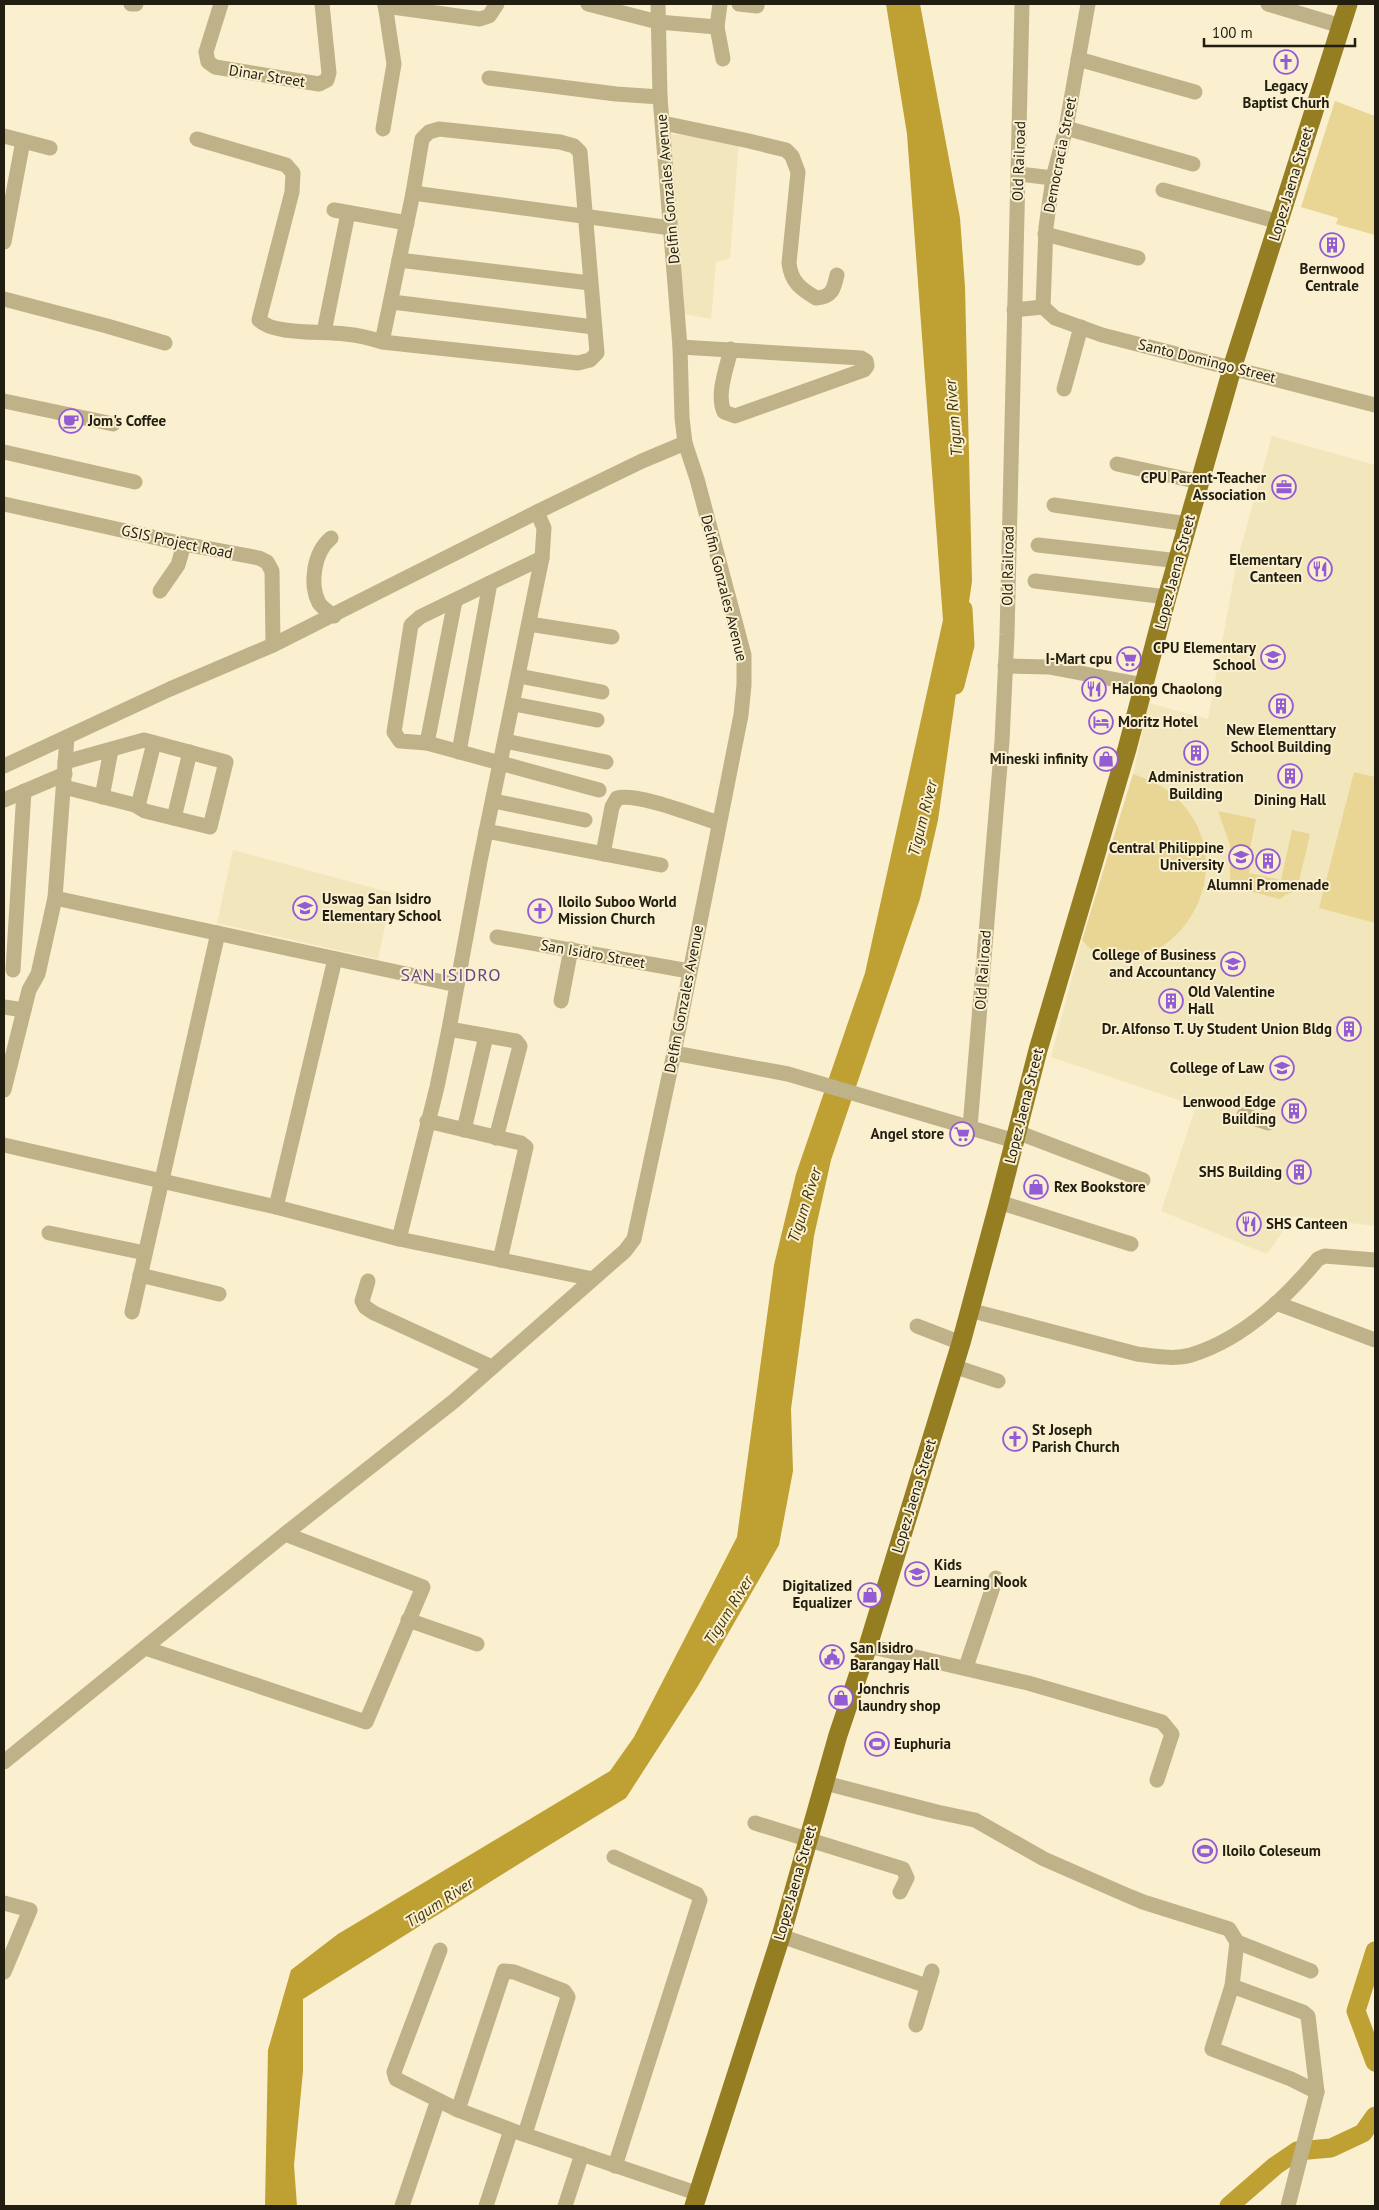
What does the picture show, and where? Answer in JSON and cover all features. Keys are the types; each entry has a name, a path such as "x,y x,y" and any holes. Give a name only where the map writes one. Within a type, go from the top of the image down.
{"main road":[{"name":"Lopez Jaena Street","path":"696,2200 781,1936 838,1735 868,1646 960,1343 1000,1202 1038,1050 1144,685 1233,367 1348,4"}],"street":[{"path":"131,4 136,4"},
{"name":"Dinar Street","path":"221,4 206,52 208,62 215,67 319,84 327,80 329,73 322,4"},
{"path":"383,129 394,64 385,5 480,19 493,13 497,4"},
{"path":"588,4 658,22 717,27"},
{"name":"Delfin Gonzales Avenue","path":"4,1762 285,1534 454,1401 593,1279 624,1251 634,1239 674,1053 720,823 741,715 744,685 744,655 697,480 685,443 679,378 680,346 660,97 658,4"},
{"path":"720,4 717,27 723,59"},
{"path":"739,4 757,6"},
{"name":"Old Railroad","path":"970,1127 1002,741 1022,4"},
{"name":"Democracia Street","path":"1043,307 1045,234 1053,178 1066,128 1088,4"},
{"path":"1268,4 1340,26"},
{"path":"1078,59 1195,92"},
{"path":"489,78 616,94 660,97"},
{"path":"662,123 749,140 786,150 792,156 798,172 788,263 790,273 795,283 816,298 829,295 834,289 837,275"},
{"path":"1066,128 1193,164"},
{"path":"197,139 286,165 294,173 292,192 259,320 265,326 277,329 363,336 382,342 578,363 590,360 597,353 580,152 574,146 560,142 439,129 429,132 422,139 392,302 382,342"},
{"path":"4,136 50,148"},
{"path":"4,242 23,141"},
{"path":"1018,174 1053,178"},
{"path":"1163,190 1279,222"},
{"path":"413,193 671,228"},
{"path":"324,332 341,211 406,223"},
{"path":"1045,234 1138,258"},
{"path":"400,260 590,283"},
{"path":"4,300 98,323 165,343"},
{"path":"392,302 594,327"},
{"path":"1014,310 1043,307"},
{"name":"Santo Domingo Street","path":"1043,307 1054,318 1102,335 1233,367 1375,406"},
{"path":"1064,389 1082,327"},
{"path":"680,346 731,349 861,358 866,361 866,366 864,370 734,416 724,412 722,406 722,393 731,349"},
{"path":"4,401 113,424"},
{"path":"4,766 170,689 273,645 334,616 536,512 642,461 685,443"},
{"path":"4,452 135,482"},
{"path":"1117,464 1200,482"},
{"name":"GSIS Project Road","path":"4,504 184,544 259,558 267,562 272,571 273,645"},
{"path":"1054,505 1188,524"},
{"path":"399,1239 437,1087 486,830 494,801 500,764 514,704 542,558 544,528 536,512"},
{"path":"331,538 320,550 317,560 315,585 319,604 334,616"},
{"path":"160,591 178,566 184,544"},
{"path":"1038,545 1179,561"},
{"path":"542,558 420,617 411,625 394,732 400,741 427,743 599,790"},
{"path":"1035,581 1167,598"},
{"path":"459,752 490,583"},
{"path":"427,743 454,601"},
{"path":"529,624 612,637"},
{"path":"1005,666 1057,668 1144,685"},
{"path":"519,676 602,692"},
{"path":"514,704 597,720"},
{"path":"4,1090 8,1060 29,990 38,974 55,898 67,737"},
{"path":"4,800 64,774 112,750 144,740 226,762 210,827 146,811 138,806 102,797 64,774"},
{"path":"505,741 606,762"},
{"path":"138,806 154,743"},
{"path":"102,797 112,750"},
{"path":"174,818 190,752"},
{"path":"24,791 8,970 38,974"},
{"path":"603,854 612,807 617,798 624,796 720,823"},
{"path":"494,801 585,820"},
{"path":"486,830 661,865"},
{"path":"55,898 457,985"},
{"path":"132,1312 218,933"},
{"name":"San Isidro Street","path":"497,937 689,971"},
{"path":"561,1001 571,949"},
{"path":"276,1207 334,959"},
{"path":"4,1007 24,1010"},
{"path":"449,1029 516,1041 520,1046 496,1138"},
{"path":"464,1130 486,1036"},
{"path":"674,1053 788,1074 970,1127 1016,1137 1143,1180"},
{"path":"1244,1115 1268,1123"},
{"path":"427,1121 521,1143 526,1147 500,1260"},
{"path":"4,1145 276,1207 399,1239 593,1279"},
{"path":"1000,1202 1131,1244"},
{"path":"49,1233 145,1253"},
{"path":"969,1310 1137,1354 1164,1358 1190,1356 1228,1340 1276,1303 1318,1259 1325,1256 1375,1260"},
{"path":"140,1275 219,1294"},
{"path":"368,1281 362,1301 365,1308 492,1367"},
{"path":"1276,1303 1375,1340"},
{"path":"917,1326 960,1343"},
{"path":"953,1366 998,1381"},
{"path":"145,1648 366,1722 422,1587 285,1534"},
{"path":"966,1667 996,1578"},
{"path":"408,1620 477,1644"},
{"path":"868,1646 966,1667 1028,1683 1162,1722 1172,1734 1157,1780"},
{"path":"825,1783 937,1812 976,1820 1044,1859 1130,1897 1230,1929 1237,1942 1232,1986 1212,2049 1291,2078 1317,2092"},
{"path":"755,1823 903,1869 908,1878 900,1892"},
{"path":"614,1857 696,1894 700,1900 615,2166"},
{"path":"4,1903 30,1910 8,1949 4,1972"},
{"path":"781,1936 927,1986"},
{"path":"1237,1942 1311,1971"},
{"path":"440,1950 394,2072 396,2079 458,2110 615,2166 696,2200"},
{"path":"458,2110 504,1971 514,1972 564,1991 568,1997 518,2132 486,2206"},
{"path":"916,2025 932,1971"},
{"path":"1232,1986 1303,2012 1308,2016 1317,2092 1288,2206"},
{"path":"402,2206 438,2100"},
{"path":"565,2206 582,2154"}],"shaded area":[{"path":"1335,101 1375,116 1375,235 1336,224 1338,218 1301,207"},
{"path":"669,134 739,140 730,258 716,262 711,319 679,313"},
{"name":"Central Philippine University","path":"1272,436 1375,465 1375,1226 1294,1216 1267,1254 1161,1211 1196,1106 1051,1057 1079,951 1133,774 1149,703 1208,719 1237,561"},
{"path":"1354,772 1375,777 1375,923 1319,908"},
{"path":"1133,774 1164,788 1191,815 1202,837 1206,860 1204,884 1196,907 1183,927 1165,945 1142,957 1113,962 1097,955 1082,940"},
{"path":"1218,811 1256,819 1250,848 1253,849 1249,873 1281,880 1292,830 1310,834 1297,890 1280,899 1230,886 1230,845"},
{"name":"Uswag San Isidro Elementary School","path":"233,850 392,893 378,959 217,923"}],"water":[{"path":"886,4 920,4 960,218 965,287 972,581 938,820 920,899 831,1160 814,1236 791,1409 793,1471 779,1545 698,1686 626,1798 303,1999 303,2071 294,2165 297,2206 265,2206 268,2050 291,1970 338,1934 610,1771 634,1737 737,1537 774,1265 796,1174 865,973 943,620 907,134"}],"waterway":[{"name":"Tigum River","path":"955,685 965,645 963,609"},
{"path":"1375,1951 1356,2011 1375,2062"},
{"path":"1229,2206 1275,2166 1297,2151 1331,2148 1363,2133 1375,2116"}],"place":[{"name":"Legacy Baptist Churh","path":"1286,62"},
{"name":"Bernwood Centrale","path":"1332,245"},
{"name":"Jom's Coffee","path":"71,421"},
{"name":"CPU Parent-Teacher Association","path":"1284,487"},
{"name":"Elementary Canteen","path":"1320,569"},
{"name":"CPU Elementary School","path":"1273,657"},
{"name":"I-Mart cpu","path":"1129,659"},
{"name":"Halong Chaolong","path":"1094,689"},
{"name":"New Elementtary School Building","path":"1281,706"},
{"name":"Moritz Hotel","path":"1101,722"},
{"name":"Administration Building","path":"1196,753"},
{"name":"Mineski infinity","path":"1106,759"},
{"name":"Dining Hall","path":"1290,776"},
{"name":"Central Philippine University","path":"1241,857"},
{"name":"Alumni Promenade","path":"1268,861"},
{"name":"Uswag San Isidro Elementary School","path":"305,908"},
{"name":"Iloilo Suboo World Mission Church","path":"540,911"},
{"name":"College of Business and Accountancy","path":"1233,964"},
{"name":"Old Valentine Hall","path":"1171,1001"},
{"name":"Dr. Alfonso T. Uy Student Union Bldg","path":"1349,1029"},
{"name":"College of Law","path":"1282,1068"},
{"name":"Lenwood Edge Building","path":"1294,1111"},
{"name":"Angel store","path":"962,1134"},
{"name":"SHS Building","path":"1299,1172"},
{"name":"Rex Bookstore","path":"1036,1187"},
{"name":"SHS Canteen","path":"1249,1224"},
{"name":"St Joseph Parish Church","path":"1015,1439"},
{"name":"Kids Learning Nook","path":"917,1574"},
{"name":"Digitalized Equalizer","path":"870,1595"},
{"name":"San Isidro Barangay Hall","path":"832,1657"},
{"name":"Jonchris laundry shop","path":"841,1698"},
{"name":"Euphuria","path":"877,1744"},
{"name":"Iloilo Coleseum","path":"1205,1851"}],"district":[{"name":"SAN ISIDRO","path":"451,975"}]}
